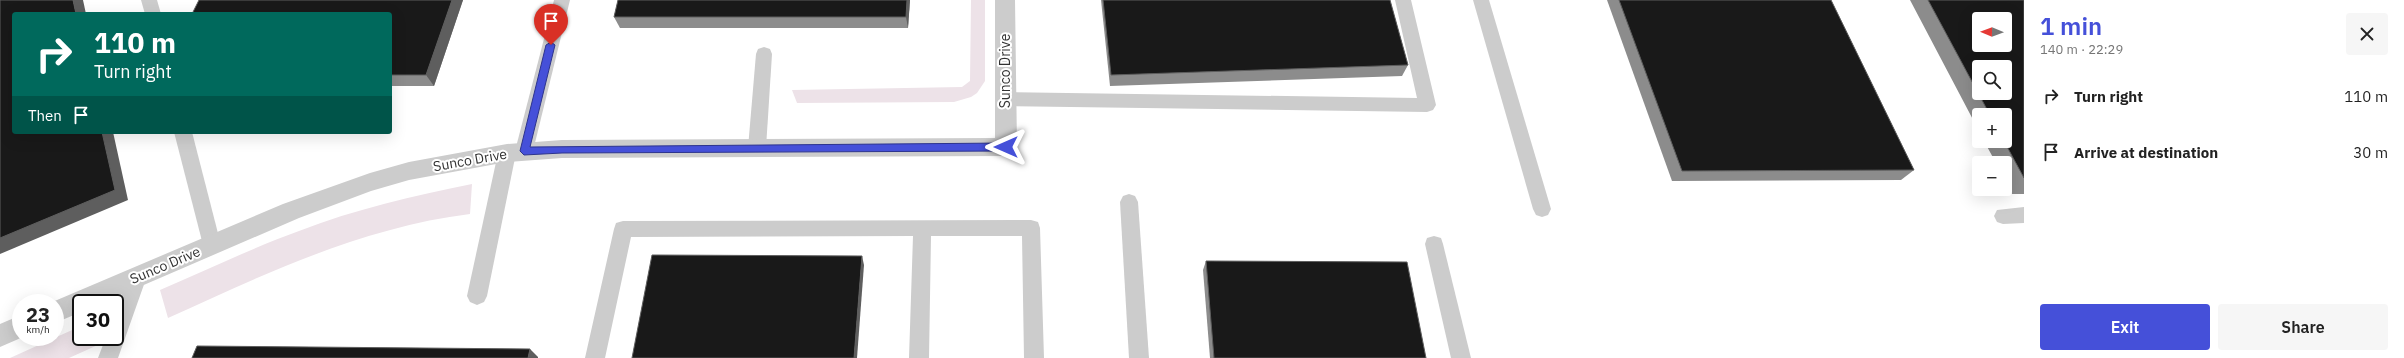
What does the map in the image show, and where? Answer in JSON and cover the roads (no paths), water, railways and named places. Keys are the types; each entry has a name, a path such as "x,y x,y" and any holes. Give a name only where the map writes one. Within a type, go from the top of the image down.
{"street":[{"name":"Sunco Drive","path":"64,308 311,203 370,182 409,171 515,152 757,148 1006,147 1005,0"},
{"path":"0,336 12,330"}],"lane":[{"path":"149,0 152,12"},
{"path":"477,296 515,152 562,0"},
{"path":"1005,99 1426,105 1403,0"},
{"path":"1481,0 1542,209"},
{"path":"757,148 764,54"},
{"path":"184,134 212,244"},
{"path":"1129,202 1139,358"},
{"path":"2003,216 2024,215"},
{"path":"595,358 622,229 1031,228 1034,358"},
{"path":"919,358 922,229"},
{"path":"1434,244 1461,358"},
{"path":"108,358 138,276"}]}
